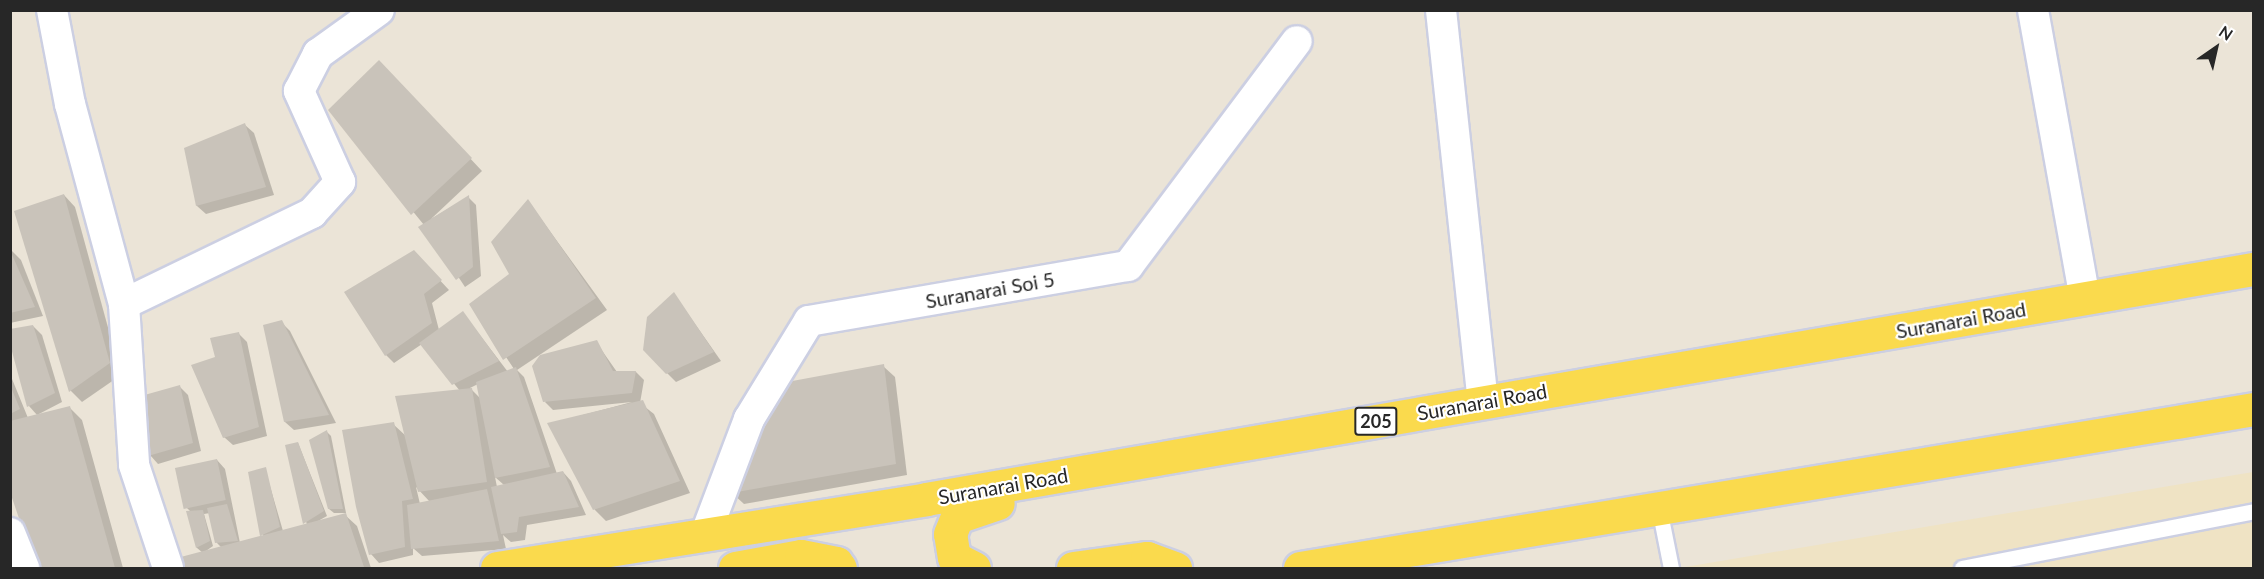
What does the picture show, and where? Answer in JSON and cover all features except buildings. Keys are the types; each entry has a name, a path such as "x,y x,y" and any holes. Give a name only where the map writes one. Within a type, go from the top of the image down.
{"main road":[{"name":"Suranarai Road","path":"497,568 618,559 706,533 1112,467 2253,269"},
{"path":"1300,568 2253,409"},
{"path":"974,568 954,558 950,534 957,517 1112,467"},
{"path":"735,568 801,556 836,562 840,568"},
{"path":"1073,568 1147,558 1175,568"}],"street":[{"path":"52,10 70,104 124,304 134,465 168,568"},
{"path":"124,304 312,213 340,182 298,90 318,54 379,10"},
{"path":"1441,10 1483,402"},
{"path":"2033,10 2085,298"},
{"name":"Suranarai Soi 5","path":"706,533 749,419 809,321 1128,266 1297,41"},
{"path":"10,533 24,568"}],"lane":[{"path":"1659,508 1671,568"},
{"path":"1962,568 2253,511"}],"shaded area":[{"path":"2253,472 2253,568 1679,568"}]}
